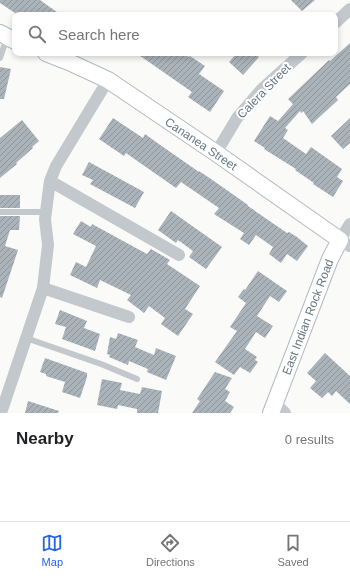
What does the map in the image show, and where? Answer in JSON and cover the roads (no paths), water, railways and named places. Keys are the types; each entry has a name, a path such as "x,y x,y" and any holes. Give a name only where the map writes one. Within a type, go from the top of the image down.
{"street":[{"path":"338,20 350,9"},
{"name":"Cananea Street","path":"54,56 108,80 345,243"},
{"name":"Calera Street","path":"216,153 237,118 262,89 296,56"},
{"path":"1,413 43,288 48,245 45,219 50,181 56,166 108,80"},
{"path":"50,181 179,254"},
{"name":"East Indian Rock Road","path":"277,410 330,259 345,243 350,224"},
{"path":"43,288 129,317"}],"lane":[{"path":"0,58 7,37"},
{"path":"0,212 46,212"},
{"path":"26,338 121,371 137,379"}]}
